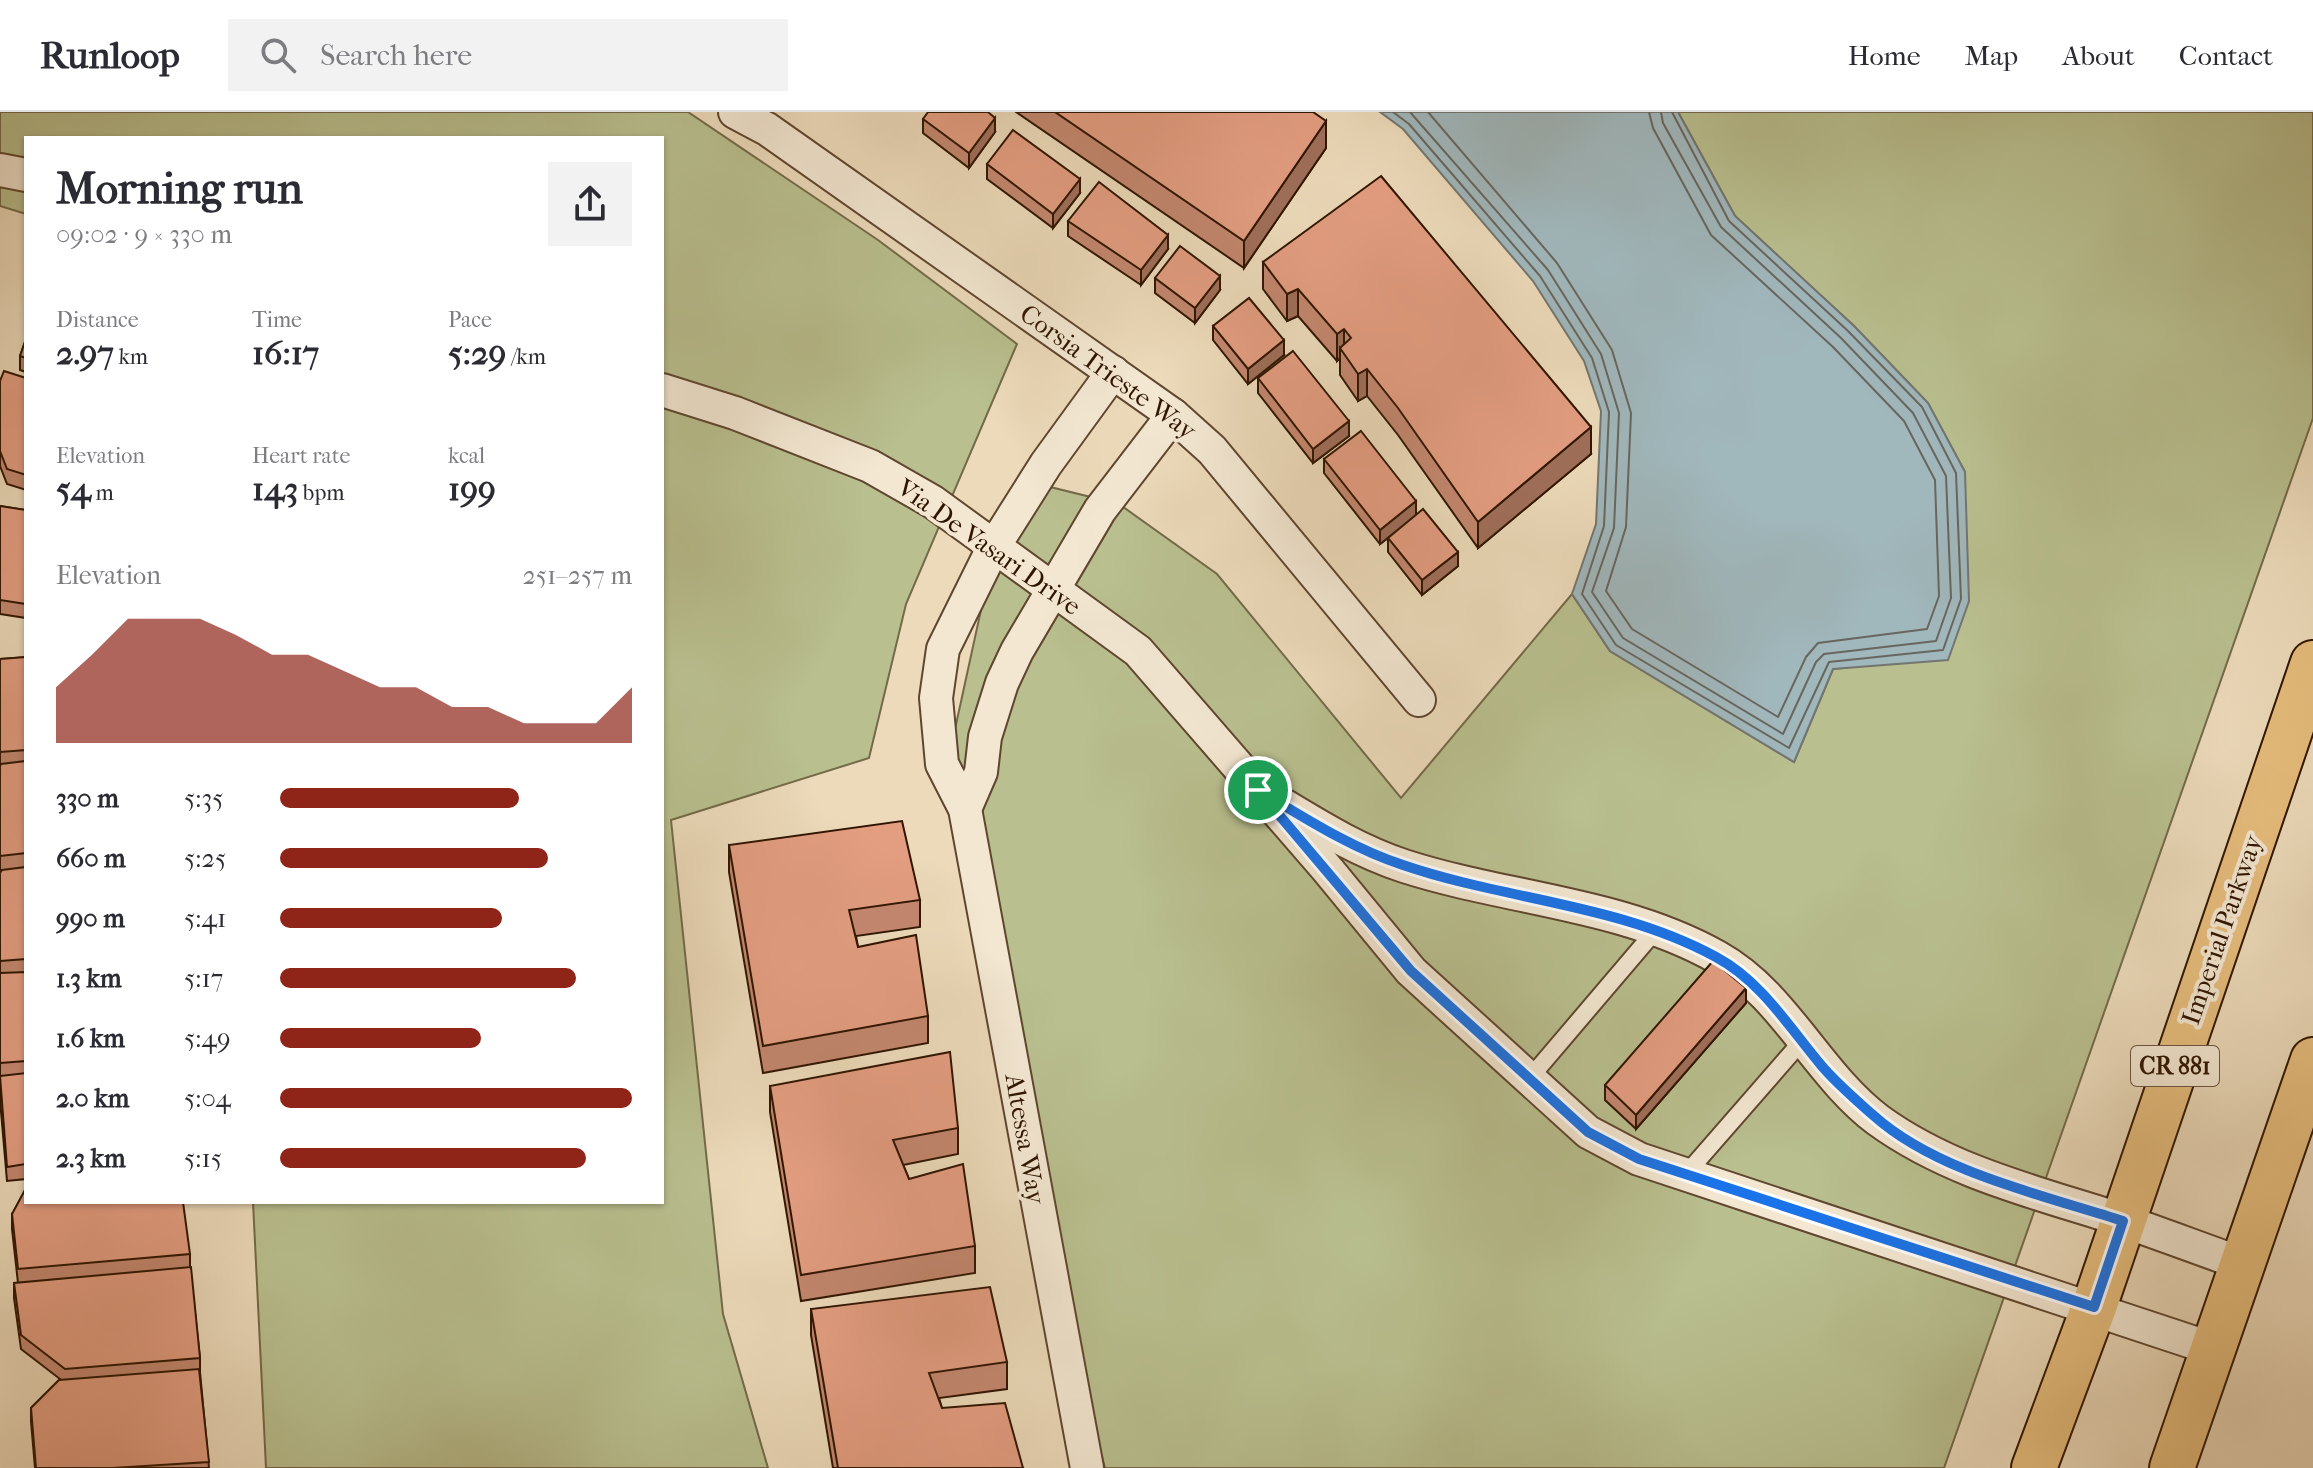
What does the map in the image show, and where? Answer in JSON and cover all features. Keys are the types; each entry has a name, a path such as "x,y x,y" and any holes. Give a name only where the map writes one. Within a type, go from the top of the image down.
{"main road":[{"name":"Imperial Parkway","path":"2034,1468 2094,1307 2313,663"},
{"path":"2172,1468 2313,1060"}],"street":[{"name":"Corsia Trieste Way","path":"735,112 767,129 1173,415 1212,450 1419,700"},
{"path":"0,170 24,175"},
{"name":"Altessa Way","path":"1087,1468 965,809 942,764 936,698 943,649 993,548 1046,464 1113,372"},
{"name":"Via De Vasari Drive","path":"664,391 735,413 870,466 933,502 1052,592 1138,651 1411,971 1588,1132 1639,1159 2094,1307 2213,1349"},
{"path":"965,809 981,772 985,737 1002,683 1100,510 1173,415"},
{"name":"Via De Vasari Drive","path":"1258,790 1339,838 1403,865 1560,902 1655,931 1717,957 1752,981 1824,1068 1876,1118 1922,1148 1988,1178 2243,1264"}],"lane":[{"path":"1529,1079 1655,931"},
{"path":"1686,1174 1802,1041"}],"green space":[{"path":"0,112 688,112 878,240 1017,344 906,604 869,758 671,820 723,1314 768,1468 266,1468 253,1204 664,1204 664,136 24,136 24,213 0,206"},
{"path":"1678,112 2313,112 2313,418 1944,1468 1105,1468 1057,1292 950,752 991,564 1046,486 1119,504 1217,574 1401,798 1572,594 1610,651 1794,762 1833,669 1886,663 1965,472 1928,403 1854,326 1735,216"}],"water":[{"path":"1380,112 1678,112 1735,216 1854,326 1928,403 1965,472 1969,601 1948,660 1833,669 1794,762 1610,651 1572,594 1596,524 1601,411 1584,361 1533,281 1403,129"}],"building":[{"path":"928,112 988,112 995,118 969,153 923,119"},
{"path":"1055,112 1313,112 1326,121 1244,241"},
{"path":"1013,130 1080,179 1053,214 987,164"},
{"path":"1381,176 1591,427 1478,522 1367,369 1358,374 1340,348 1351,338 1344,329 1337,334 1298,289 1287,294 1263,262"},
{"path":"1099,182 1168,235 1141,270 1068,221"},
{"path":"1180,246 1220,276 1195,308 1155,278"},
{"path":"1249,298 1284,340 1248,369 1213,326"},
{"path":"1293,351 1349,421 1313,449 1258,378"},
{"path":"4,371 24,377 24,474 7,469 0,451 0,381"},
{"path":"1361,431 1416,501 1380,530 1324,459"},
{"path":"0,506 24,510 24,604 0,600"},
{"path":"1423,509 1458,552 1422,580 1388,538"},
{"path":"24,657 24,750 0,752 0,659"},
{"path":"24,761 24,853 0,856 1,764"},
{"path":"902,821 920,900 849,910 858,947 916,935 928,1016 763,1046 729,845"},
{"path":"24,867 24,959 0,961 2,870"},
{"path":"1713,961 1746,988 1636,1115 1605,1085"},
{"path":"24,972 24,1061 0,1063 0,973"},
{"path":"950,1052 958,1128 893,1140 909,1179 963,1164 975,1246 801,1275 770,1086"},
{"path":"24,1073 24,1164 7,1167 0,1076"},
{"path":"24,1192 24,1204 183,1204 190,1254 18,1269 12,1214"},
{"path":"191,1267 200,1358 65,1369 21,1335 14,1283"},
{"path":"990,1287 1007,1362 929,1373 942,1408 1005,1403 1023,1468 838,1468 811,1309"},
{"path":"199,1369 209,1462 112,1468 36,1468 31,1408 59,1380"}],"route":[{"path":"1258,790 1339,838 1403,865 1560,902 1655,931 1717,957 1752,981 1824,1068 1876,1118 1922,1148 1988,1178 2123,1221 2094,1307 1639,1159 1588,1132 1411,971 1258,790"}]}
